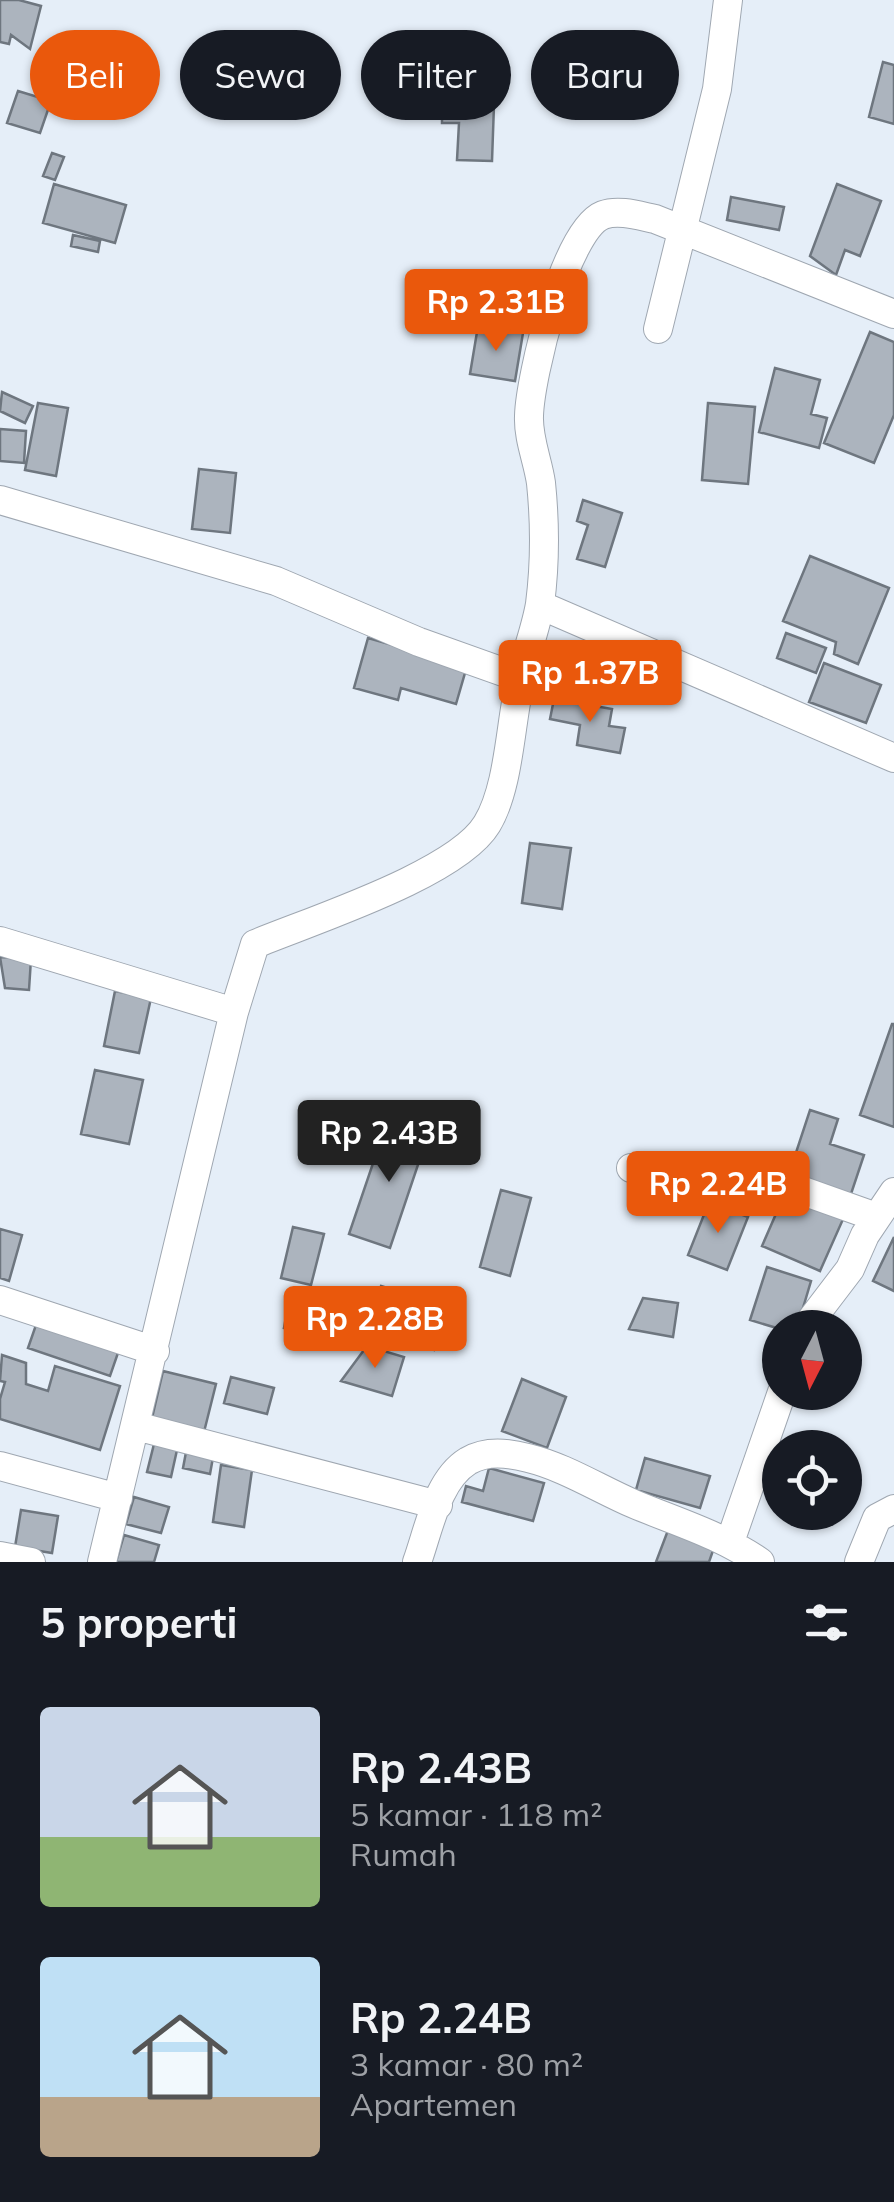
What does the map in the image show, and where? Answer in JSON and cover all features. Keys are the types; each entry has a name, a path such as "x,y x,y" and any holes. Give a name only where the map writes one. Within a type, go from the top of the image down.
{"street":[{"path":"658,328 718,89 728,0"},
{"path":"102,1562 234,1012 255,944 434,869 473,842 487,824 500,791 520,678 540,605 544,521 528,418 536,368 567,262 581,234 602,216 636,215 685,229 894,314"},
{"path":"0,500 276,581 419,642 520,678"},
{"path":"540,605 894,758"},
{"path":"0,941 234,1012"},
{"path":"631,1168 772,1180 876,1217"},
{"path":"819,1310 850,1269 865,1235 894,1192"},
{"path":"0,1300 155,1351"},
{"path":"730,1542 776,1410"},
{"path":"136,1426 438,1505"},
{"path":"417,1562 446,1484 459,1468 481,1455 502,1454 545,1463 730,1542 760,1562"},
{"path":"0,1466 118,1498"},
{"path":"858,1562 877,1518 894,1509"},
{"path":"0,1556 32,1562"}],"building":[{"path":"0,0 41,6 35,30 30,30 30,49 11,35 9,44 0,42"},
{"path":"883,62 894,65 894,124 869,117"},
{"path":"18,91 30,95 30,120 44,120 40,133 7,123"},
{"path":"493,120 492,161 457,160 459,123 442,123"},
{"path":"52,153 64,157 55,180 43,176"},
{"path":"54,184 126,205 115,243 43,223"},
{"path":"837,184 881,201 860,256 845,250 836,275 810,256"},
{"path":"731,197 784,207 779,230 727,220"},
{"path":"73,235 100,241 98,252 71,246"},
{"path":"478,326 523,333 515,381 470,374"},
{"path":"870,332 894,342 894,415 874,463 824,443"},
{"path":"775,368 820,380 811,414 827,418 819,448 759,432"},
{"path":"2,392 33,406 25,423 0,411"},
{"path":"38,403 68,408 56,476 25,470"},
{"path":"708,403 755,407 748,484 702,480"},
{"path":"0,429 26,431 24,463 0,461"},
{"path":"199,469 236,473 230,533 192,529"},
{"path":"583,500 622,513 605,567 577,559 588,525 577,521"},
{"path":"810,556 889,588 858,664 834,654 836,642 783,621"},
{"path":"786,633 826,648 816,673 777,658"},
{"path":"368,638 467,666 456,704 401,688 398,700 354,688"},
{"path":"824,663 881,685 866,723 809,702"},
{"path":"554,699 612,709 609,726 625,728 620,753 577,745 580,725 550,719"},
{"path":"530,843 571,848 562,909 522,903"},
{"path":"0,957 31,959 29,990 5,988"},
{"path":"115,991 151,998 139,1053 104,1046"},
{"path":"894,1024 894,1127 860,1115"},
{"path":"95,1070 143,1080 129,1144 81,1134"},
{"path":"810,1110 838,1119 830,1144 864,1155 850,1197 788,1177"},
{"path":"387,1122 428,1135 390,1248 349,1234"},
{"path":"501,1190 531,1198 510,1276 480,1267"},
{"path":"786,1191 844,1217 820,1271 762,1246"},
{"path":"709,1202 748,1217 727,1270 688,1255"},
{"path":"293,1227 324,1234 311,1285 281,1278"},
{"path":"0,1229 22,1235 9,1281 0,1278"},
{"path":"894,1237 894,1291 873,1281"},
{"path":"767,1267 811,1281 802,1310 762,1310 762,1324 750,1320"},
{"path":"381,1286 447,1307 434,1350 367,1329"},
{"path":"291,1289 366,1302 359,1341 284,1328"},
{"path":"643,1298 678,1303 673,1337 629,1329"},
{"path":"37,1322 119,1350 110,1376 28,1348"},
{"path":"367,1346 404,1357 392,1396 341,1381"},
{"path":"2,1355 26,1363 26,1384 48,1391 55,1366 120,1386 100,1450 0,1419 5,1382 0,1381"},
{"path":"163,1371 216,1384 204,1432 152,1418"},
{"path":"231,1377 274,1388 267,1414 224,1403"},
{"path":"522,1379 566,1397 547,1448 502,1431"},
{"path":"156,1436 179,1441 171,1477 147,1472"},
{"path":"187,1447 214,1452 210,1474 183,1468"},
{"path":"645,1458 710,1476 700,1508 636,1490"},
{"path":"221,1465 252,1470 244,1527 213,1522"},
{"path":"489,1468 544,1483 533,1521 462,1502 466,1486 483,1491"},
{"path":"134,1497 169,1507 161,1533 126,1524"},
{"path":"21,1510 58,1516 52,1553 15,1547"},
{"path":"670,1525 716,1542 709,1562 656,1562"},
{"path":"124,1535 159,1545 154,1562 116,1562"}]}
